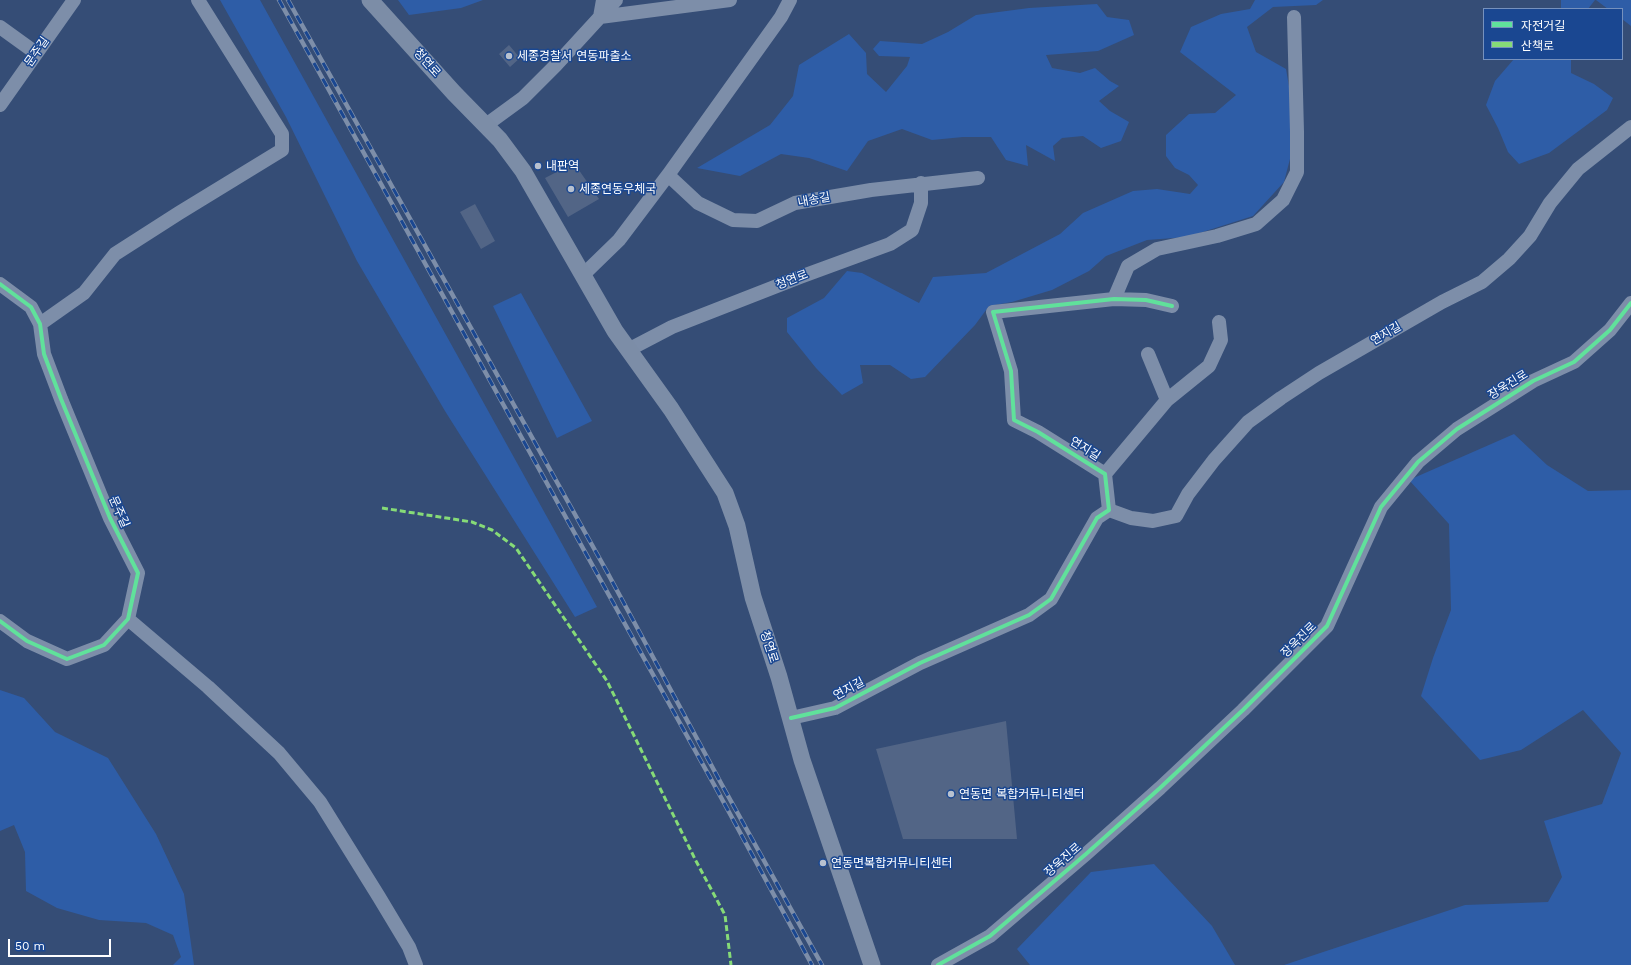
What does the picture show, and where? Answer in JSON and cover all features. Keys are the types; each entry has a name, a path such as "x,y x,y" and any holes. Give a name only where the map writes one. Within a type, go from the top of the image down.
{"main road":[{"name":"청연로","path":"370,0 454,93 500,140 523,171 584,274 615,331 675,415 725,493 737,526 753,596 802,760 872,965"}],"street":[{"name":"문주길","path":"0,105 74,0"},
{"path":"40,324 84,293 115,254 282,150 282,134 198,0"},
{"path":"600,16 603,0"},
{"path":"486,125 523,98 556,65 616,0"},
{"path":"600,16 730,0"},
{"path":"584,274 618,240 668,175 781,17 790,0"},
{"path":"1114,299 1128,266 1157,249 1217,236 1256,224 1283,200 1297,172 1294,17"},
{"path":"0,27 36,53"},
{"name":"연지길","path":"1110,510 1131,518 1153,521 1176,516 1188,494 1214,460 1248,422 1319,373 1442,302 1482,282 1509,259 1530,236 1550,204 1578,169 1631,126"},
{"name":"내송길","path":"668,175 698,203 733,220 757,221 795,203 922,183 978,178"},
{"name":"청연로","path":"628,350 672,327 890,244 912,230 922,204 922,183"},
{"name":"문주길","path":"0,284 30,307 40,324 44,354 61,399 110,518 138,573 128,619"},
{"name":"연지길","path":"1105,474 1038,432 1014,420 1011,371 992,312 1114,299 1146,300 1172,306"},
{"name":"장욱진로","path":"938,965 990,936 1086,854 1237,715 1327,626 1381,507 1418,462 1457,428 1533,381 1574,362 1610,330 1631,303"},
{"name":"연지길","path":"1110,510 1105,474 1167,400 1209,366 1221,340 1219,322"},
{"path":"1148,354 1167,400"},
{"name":"연지길","path":"790,718 835,708 920,663 1029,615 1051,599 1097,518 1110,510"},
{"path":"0,621 27,641 67,659 104,645 128,619 208,687 279,753 320,802 409,947 416,965"}],"shaded area":[{"path":"220,0 260,0 597,607 575,617 445,411 357,261 286,117"},
{"path":"398,0 483,0 461,8 409,15"},
{"path":"1255,0 1323,0 1316,5 1273,7 1247,27 1256,52 1286,69 1297,132 1284,182 1253,216 1187,237 1147,240 1106,256 1089,271 1052,290 1012,302 989,306 975,325 925,377 911,379 890,365 860,365 863,383 842,395 816,368 787,332 787,318 824,298 847,271 862,273 919,303 933,277 986,273 1060,234 1083,213 1133,191 1157,189 1190,194 1198,185 1189,175 1175,168 1166,156 1166,135 1189,114 1215,113 1236,95 1180,52 1191,27 1221,14 1250,9"},
{"path":"1561,0 1595,0 1589,8 1561,8"},
{"path":"1596,0 1631,0 1631,26 1623,20 1623,8 1607,8"},
{"path":"1097,4 1107,17 1129,20 1134,35 1098,51 1046,55 1052,68 1080,73 1095,68 1110,81 1119,86 1099,101 1110,111 1129,122 1121,141 1101,148 1083,136 1062,138 1053,146 1055,161 1026,145 1028,166 1006,160 991,137 963,137 932,140 902,129 868,141 847,171 809,158 781,154 740,176 697,168 770,125 793,96 799,65 849,34 866,53 867,74 886,92 907,66 910,57 879,56 873,49 880,41 922,44 948,32 976,15 1029,8"},
{"path":"1513,60 1571,60 1571,73 1594,84 1613,98 1607,110 1549,153 1519,164 1508,152 1486,105 1495,81"},
{"path":"521,293 592,421 557,438 493,306"},
{"path":"1514,434 1547,465 1588,491 1631,490 1631,965 1284,965 1465,905 1548,902 1562,877 1544,821 1602,804 1621,753 1583,710 1521,750 1480,760 1421,696 1451,610 1449,524 1409,480"},
{"path":"0,690 24,698 55,732 108,758 156,834 184,894 194,965 173,965 181,957 173,935 146,923 99,920 57,908 26,891 25,852 14,825 0,831"},
{"path":"1154,864 1212,926 1235,965 1030,965 1017,949 1091,872"}],"building":[{"name":"세종경찰서 연동파출소","path":"509,45 520,58 510,67 499,54"},
{"name":"세종연동우체국","path":"574,163 599,199 568,217 545,178"},
{"path":"475,204 495,241 481,249 460,212"},
{"name":"연동면 복합커뮤니티센터","path":"1006,721 1017,839 903,839 876,749"}],"railway":[{"path":"279,0 717,790 812,965"},
{"path":"288,0 606,570 722,785 822,965"}],"marked path":[{"path":"382,508 472,522 492,530 516,548 607,681 696,861 725,915 731,965"}],"cycle path":[{"path":"0,284 31,307 40,324 44,354 61,399 110,518 138,573 128,619 104,645 67,659 27,641 0,621"},
{"path":"791,718 835,708 920,663 1029,615 1051,599 1097,518 1109,510 1105,474 1038,432 1014,420 1011,371 993,312 1114,299 1146,300 1172,306"},
{"path":"938,965 990,936 1086,854 1160,788 1243,710 1327,626 1381,507 1418,462 1457,429 1533,381 1574,362 1610,330 1631,303"}],"place":[{"name":"세종경찰서 연동파출소","path":"509,56"},
{"name":"내판역","path":"538,166"},
{"name":"세종연동우체국","path":"571,189"},
{"name":"연동면 복합커뮤니티센터","path":"951,794"},
{"name":"연동면복합커뮤니티센터","path":"823,863"}]}
